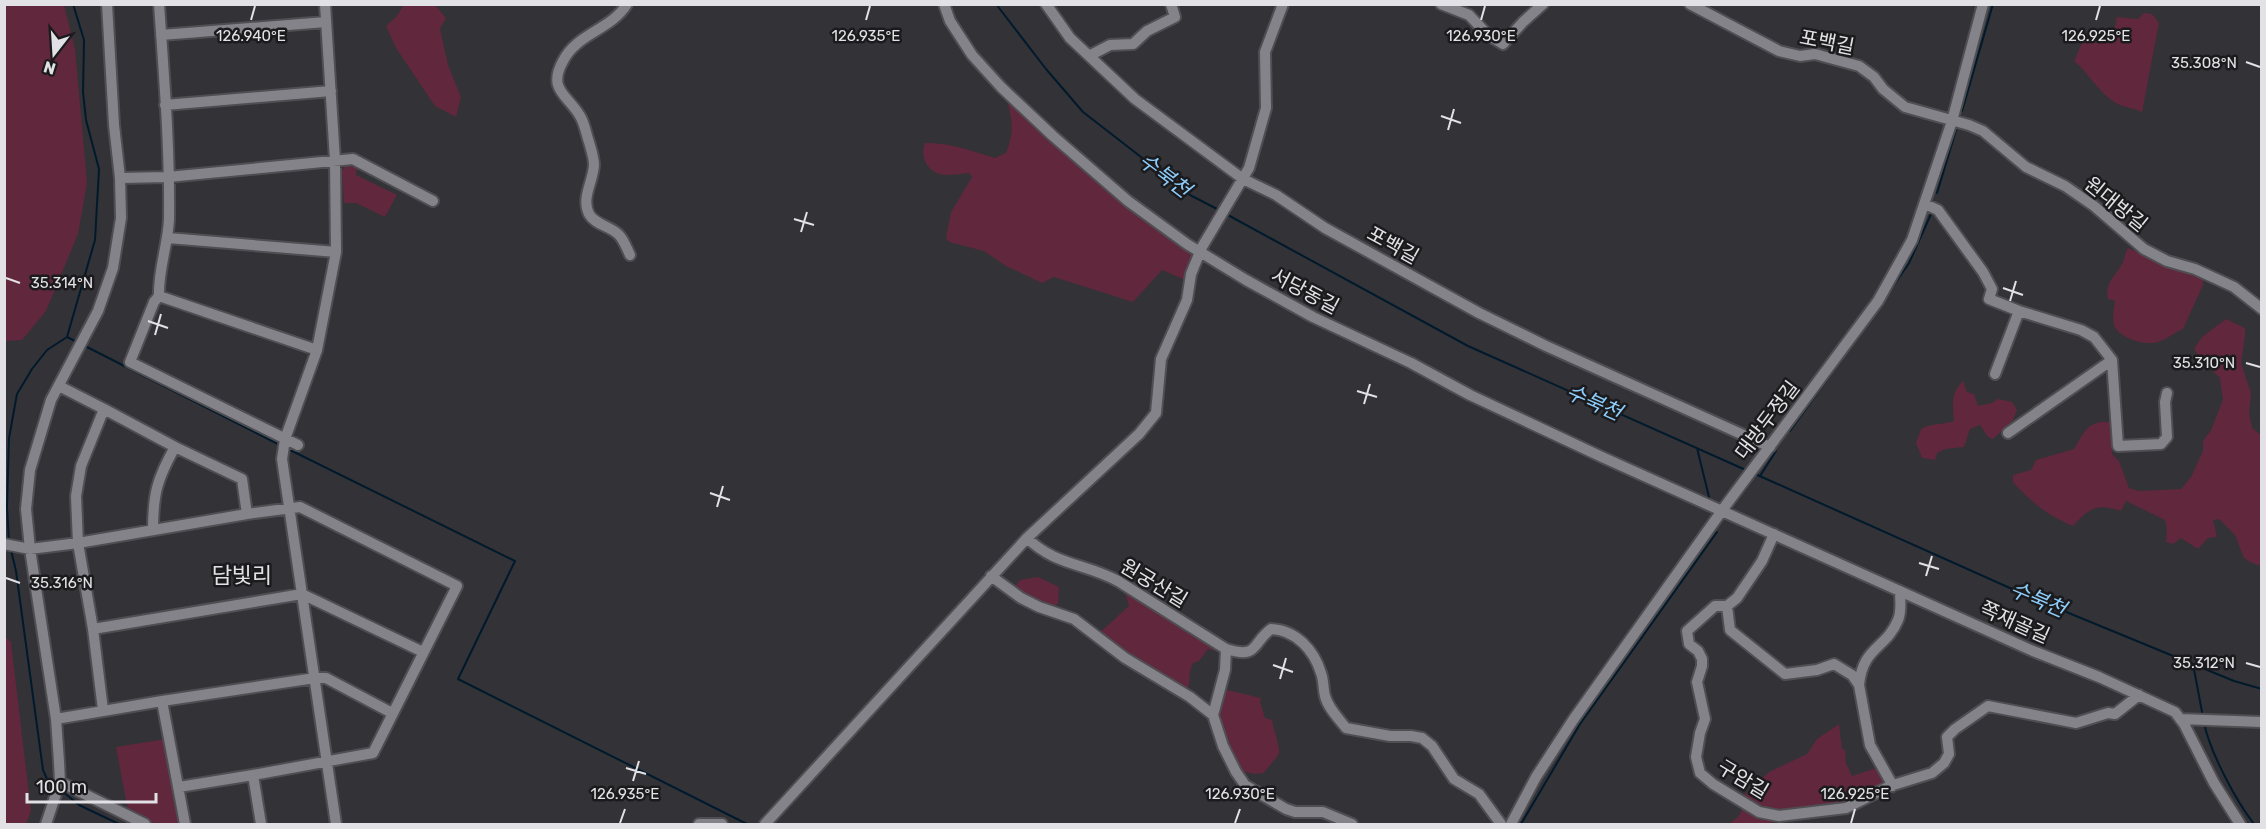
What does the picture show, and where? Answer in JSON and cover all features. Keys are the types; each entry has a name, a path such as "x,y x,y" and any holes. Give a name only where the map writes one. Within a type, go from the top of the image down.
{"street":[{"path":"46,825 60,782 56,719 26,548 26,509 30,470 44,421 59,386 98,311 114,268 121,218 120,178 114,125 107,4"},
{"path":"159,4 168,177 168,238 159,284 159,296 154,302 130,362 298,445"},
{"path":"325,4 335,160 336,252 317,351 285,439 282,459 336,825"},
{"path":"627,4 606,26 592,31 569,49 560,67 558,89 581,117 591,147 594,164 591,186 586,197 591,218 619,234 630,255"},
{"name":"서당동길","path":"944,4 950,21 972,55 1021,108 1128,201 1201,250 1313,317 1400,358 1470,395 1724,508"},
{"name":"포백길","path":"1046,4 1070,38 1135,99 1241,182 1276,195 1325,228 1479,313 1546,346 1770,447"},
{"path":"1089,56 1110,45 1133,44 1148,31 1175,17 1171,4"},
{"path":"765,825 1027,538 1139,434 1156,413 1161,359 1187,300 1191,274 1201,250 1249,168 1266,108 1265,52 1283,4"},
{"path":"1441,4 1465,12 1488,35 1503,44 1543,4"},
{"name":"포백길","path":"1690,4 1779,51 1800,56 1815,54 1859,66 1905,107 1952,121"},
{"name":"대방두정길","path":"1511,825 1536,777 1573,720 1724,508 1878,301 1912,240 1925,204 1952,121 1983,4"},
{"path":"161,35 326,22"},
{"path":"165,105 331,91"},
{"name":"원대방길","path":"1952,121 1983,131 2026,168 2065,186 2094,206 2144,249 2167,261 2195,269 2234,287 2262,309"},
{"path":"120,178 168,177 353,159 433,201"},
{"path":"1925,204 1938,210 1983,273 1992,290 1989,299 2094,337 2112,360 2118,446 2161,444 2167,437 2165,402 2167,393"},
{"path":"168,238 336,252"},
{"path":"159,296 317,351"},
{"path":"1995,374 2019,311"},
{"path":"2008,433 2112,360"},
{"path":"59,386 175,447 242,479 247,513"},
{"path":"103,710 93,629 78,543 76,496 81,466 104,409"},
{"path":"153,530 153,501 162,469 175,447"},
{"path":"4,544 26,548 78,543 247,513 300,507 457,586 373,753 328,763 179,787"},
{"name":"쪽재골길","path":"1724,508 1774,534 2034,651 2139,695 2185,719"},
{"name":"구암길","path":"1774,534 1762,561 1737,598 1727,606 1714,606 1687,631 1689,644 1698,651 1702,659 1697,682 1705,719 1696,757 1700,773 1759,812 1779,816 1846,808 1893,786 1932,773 1944,763 1949,754 1947,737 1988,706 2076,723 2108,713 2115,714 2139,695"},
{"name":"원궁산길","path":"1027,538 1042,551 1055,558 1100,572 1119,581 1226,649"},
{"path":"992,576 1021,598 1074,619 1125,658 1190,697 1213,715"},
{"path":"1893,786 1870,745 1859,684 1860,670 1868,656 1886,637 1898,619 1900,591"},
{"path":"93,629 302,594 423,652"},
{"path":"1727,606 1730,630 1785,674 1817,670 1834,663 1852,675 1859,684"},
{"path":"1352,825 1323,812 1295,812 1286,809 1245,785 1223,746 1213,715 1225,670 1226,649 1251,651 1271,629 1279,629 1303,642 1316,658 1324,684 1325,698 1346,728 1390,736 1422,738 1432,746 1454,779 1479,794 1501,825"},
{"path":"56,719 315,678 326,678 392,713"},
{"path":"162,701 185,825"},
{"path":"2240,825 2214,783 2185,719 2262,722"},
{"path":"253,775 261,825"},
{"path":"60,782 146,825"},
{"path":"699,825 722,825"}],"shaded area":[{"path":"4,5 64,5 75,49 87,183 78,234 46,311 22,340 5,341"},
{"path":"404,5 435,5 446,18 440,29 448,65 461,97 456,117 435,106 396,48 386,26"},
{"path":"2144,13 2152,14 2159,23 2142,112 2113,101 2074,61 2086,34 2096,29 2110,33 2115,27 2117,17 2138,19"},
{"path":"1007,100 1096,181 1192,253 1194,261 1185,280 1162,270 1133,302 1054,277 1042,283 1006,266 984,251 949,242 946,238 951,212 972,177 969,173 945,175 934,172 924,159 925,143 951,145 995,158 1006,153 1012,127"},
{"path":"346,165 357,168 356,175 397,195 385,217 356,203 344,203 342,171"},
{"path":"2128,248 2157,263 2203,279 2203,285 2183,329 2157,342 2131,339 2117,330 2114,325 2115,301 2108,299 2107,293"},
{"path":"2226,319 2245,328 2241,363 2251,393 2249,413 2252,428 2261,435 2261,566 2244,558 2235,535 2219,519 2213,520 2217,537 2208,538 2198,549 2181,538 2173,544 2166,542 2165,520 2126,501 2121,511 2099,507 2089,511 2073,526 2040,508 2013,482 2013,475 2031,470 2036,460 2074,449 2084,432 2092,425 2111,422 2112,454 2119,461 2129,488 2139,491 2181,489 2191,477 2203,451 2203,441 2211,430 2223,400 2220,378 2194,349 2202,337"},
{"path":"1963,381 1967,392 1974,394 1978,406 1998,399 2012,402 2017,410 2013,420 1993,439 1988,437 1980,425 1970,429 1964,447 1945,449 1937,453 1935,460 1922,458 1916,443 1921,429 1954,421 1954,395"},
{"path":"1038,577 1059,587 1058,604 1049,607 1013,589 1020,580"},
{"path":"1125,593 1221,649 1217,651 1208,649 1199,661 1193,663 1187,692 1097,635 1129,606"},
{"path":"5,637 11,642 31,811 26,824 5,824"},
{"path":"1227,690 1261,698 1265,718 1272,720 1279,753 1264,773 1254,774 1241,771 1232,759 1216,716"},
{"path":"1839,724 1842,749 1845,750 1846,763 1852,776 1877,768 1886,781 1847,806 1765,824 1729,824 1738,817 1744,807 1741,798 1769,772 1807,754 1817,739"},
{"path":"166,739 181,824 156,824 128,811 116,747"}],"waterway":[{"path":"9,541 7,507 9,438 17,394 47,350 67,337 95,240 99,169 86,120 83,92 84,40 73,4"},
{"name":"수북천","path":"996,4 1046,69 1083,112 1190,195 1219,210"},
{"path":"1962,111 1993,4"},
{"path":"1937,193 1957,127"},
{"name":"수북천","path":"1226,214 1468,346 1748,471"},
{"path":"1885,298 1909,263 1931,214"},
{"path":"1790,431 1868,323"},
{"path":"67,337 77,342"},
{"path":"85,346 280,445"},
{"path":"1697,448 1709,497"},
{"path":"288,449 515,561 458,679 747,824"},
{"path":"1760,476 1776,451"},
{"name":"수북천","path":"1753,473 2030,597 2234,681 2262,689"},
{"path":"1521,824 1580,724 1717,532"},
{"path":"11,550 16,571 43,770 47,779 56,786"},
{"path":"2193,664 2203,717"},
{"path":"2204,723 2224,776 2254,824"},
{"path":"62,791 79,805 119,824"}],"district":[{"name":"담빛리","path":"242,575"}]}
